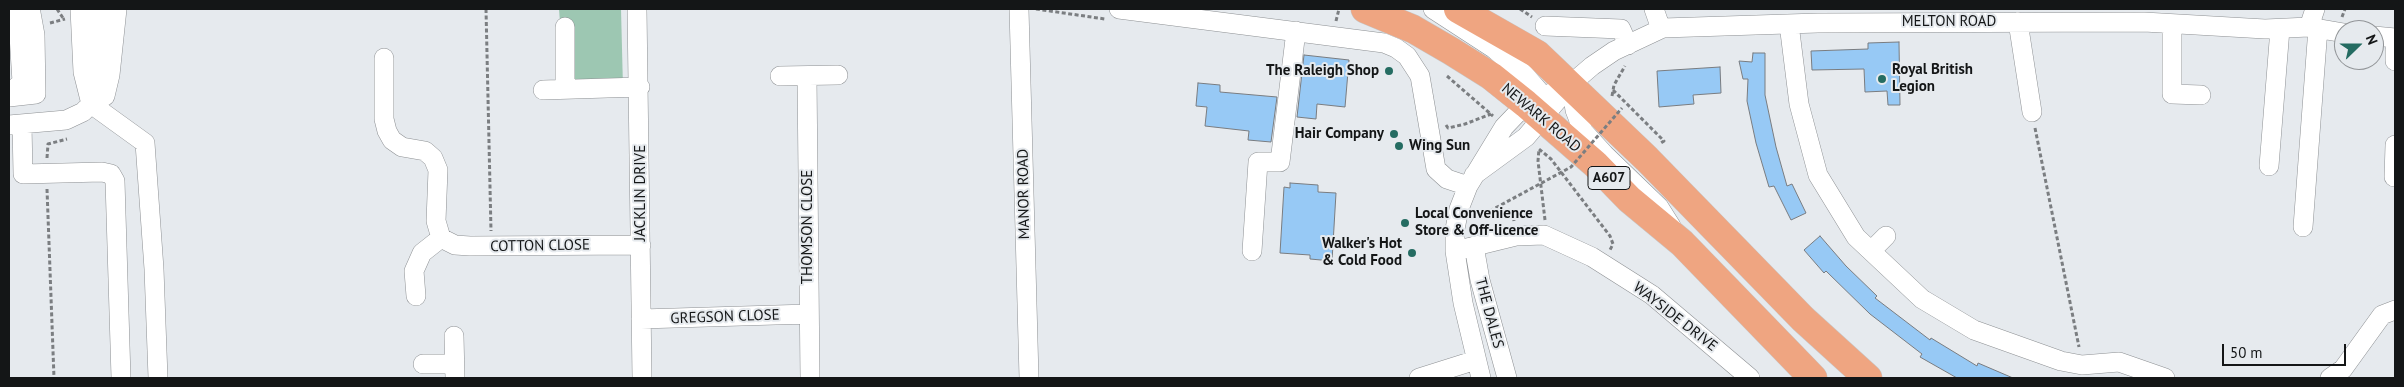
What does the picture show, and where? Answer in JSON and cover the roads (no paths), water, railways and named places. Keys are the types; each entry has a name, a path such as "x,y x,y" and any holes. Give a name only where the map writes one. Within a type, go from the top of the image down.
{"highway":[{"name":"A607","path":"1458,9 1537,54 1571,84 1803,319 1868,378"},
{"name":"NEWARK ROAD","path":"1371,11 1413,29 1537,106 1629,199 1682,243 1814,378"}],"street":[{"path":"80,9 83,72 91,104 146,143 154,269 158,378"},
{"path":"91,104 96,83 99,9"},
{"path":"116,9 110,74 105,96 91,104 83,112 66,120 16,124 23,174 46,175 102,172 111,174 115,181 121,378"},
{"name":"JACKLIN DRIVE","path":"637,9 640,87 642,378"},
{"name":"MANOR ROAD","path":"1019,9 1028,378"},
{"path":"1119,9 1384,42 1407,56 1420,76 1424,110 1436,169 1447,179 1471,180"},
{"path":"1433,9 1511,63 1533,82 1537,106 1526,137 1471,180 1455,229 1454,251 1463,303 1481,378"},
{"path":"1654,9 1661,29"},
{"path":"2303,227 2315,9"},
{"path":"9,13 14,11 31,13 35,35 36,94 9,95"},
{"name":"MELTON ROAD","path":"1537,106 1571,84 1592,66 1661,29 1697,26 1789,24 1818,16 2018,22 2144,16 2172,24 2280,29 2314,28 2334,31"},
{"path":"9,18 18,20 22,82 9,95"},
{"path":"2018,22 2032,112"},
{"path":"1789,24 1799,104 1818,175 1856,237 1871,252 1922,299 1974,330 2061,361 2082,365 2119,362 2165,378"},
{"path":"2172,24 2172,94 2201,95"},
{"path":"1545,26 1621,29 1628,45"},
{"path":"565,27 565,89"},
{"path":"2269,166 2280,29"},
{"path":"1252,251 1258,162 1280,162 1296,31"},
{"path":"2395,49 2395,61"},
{"path":"384,58 393,78 384,118 386,131 392,140 402,147 425,151 432,158 438,170 436,221 441,238 422,253 414,271 416,296"},
{"path":"780,76 838,75"},
{"name":"THOMSON CLOSE","path":"807,76 810,378"},
{"name":"A607","path":"1571,84 1575,110 1583,131 1604,154 1660,207 1682,243"},
{"path":"543,90 640,87"},
{"path":"2394,177 2395,145"},
{"name":"WAYSIDE DRIVE","path":"1454,251 1516,236 1544,235 1604,265 1652,295 1750,378"},
{"path":"1871,252 1886,236"},
{"name":"COTTON CLOSE","path":"441,238 455,245 491,247 641,245"},
{"name":"THE DALES","path":"1474,246 1480,280 1507,378"},
{"path":"2341,375 2382,315 2395,310"},
{"name":"GREGSON CLOSE","path":"641,319 809,314"},
{"path":"423,364 455,371 454,336"},
{"path":"1419,378 1476,360"}],"place":[{"name":"The Raleigh Shop","path":"1389,71"},
{"name":"Royal British Legion","path":"1882,79"},
{"name":"Hair Company","path":"1394,134"},
{"name":"Wing Sun","path":"1399,146"},
{"name":"Local Convenience Store & Off-licence","path":"1405,223"},
{"name":"Walker's Hot & Cold Food","path":"1412,253"}]}
